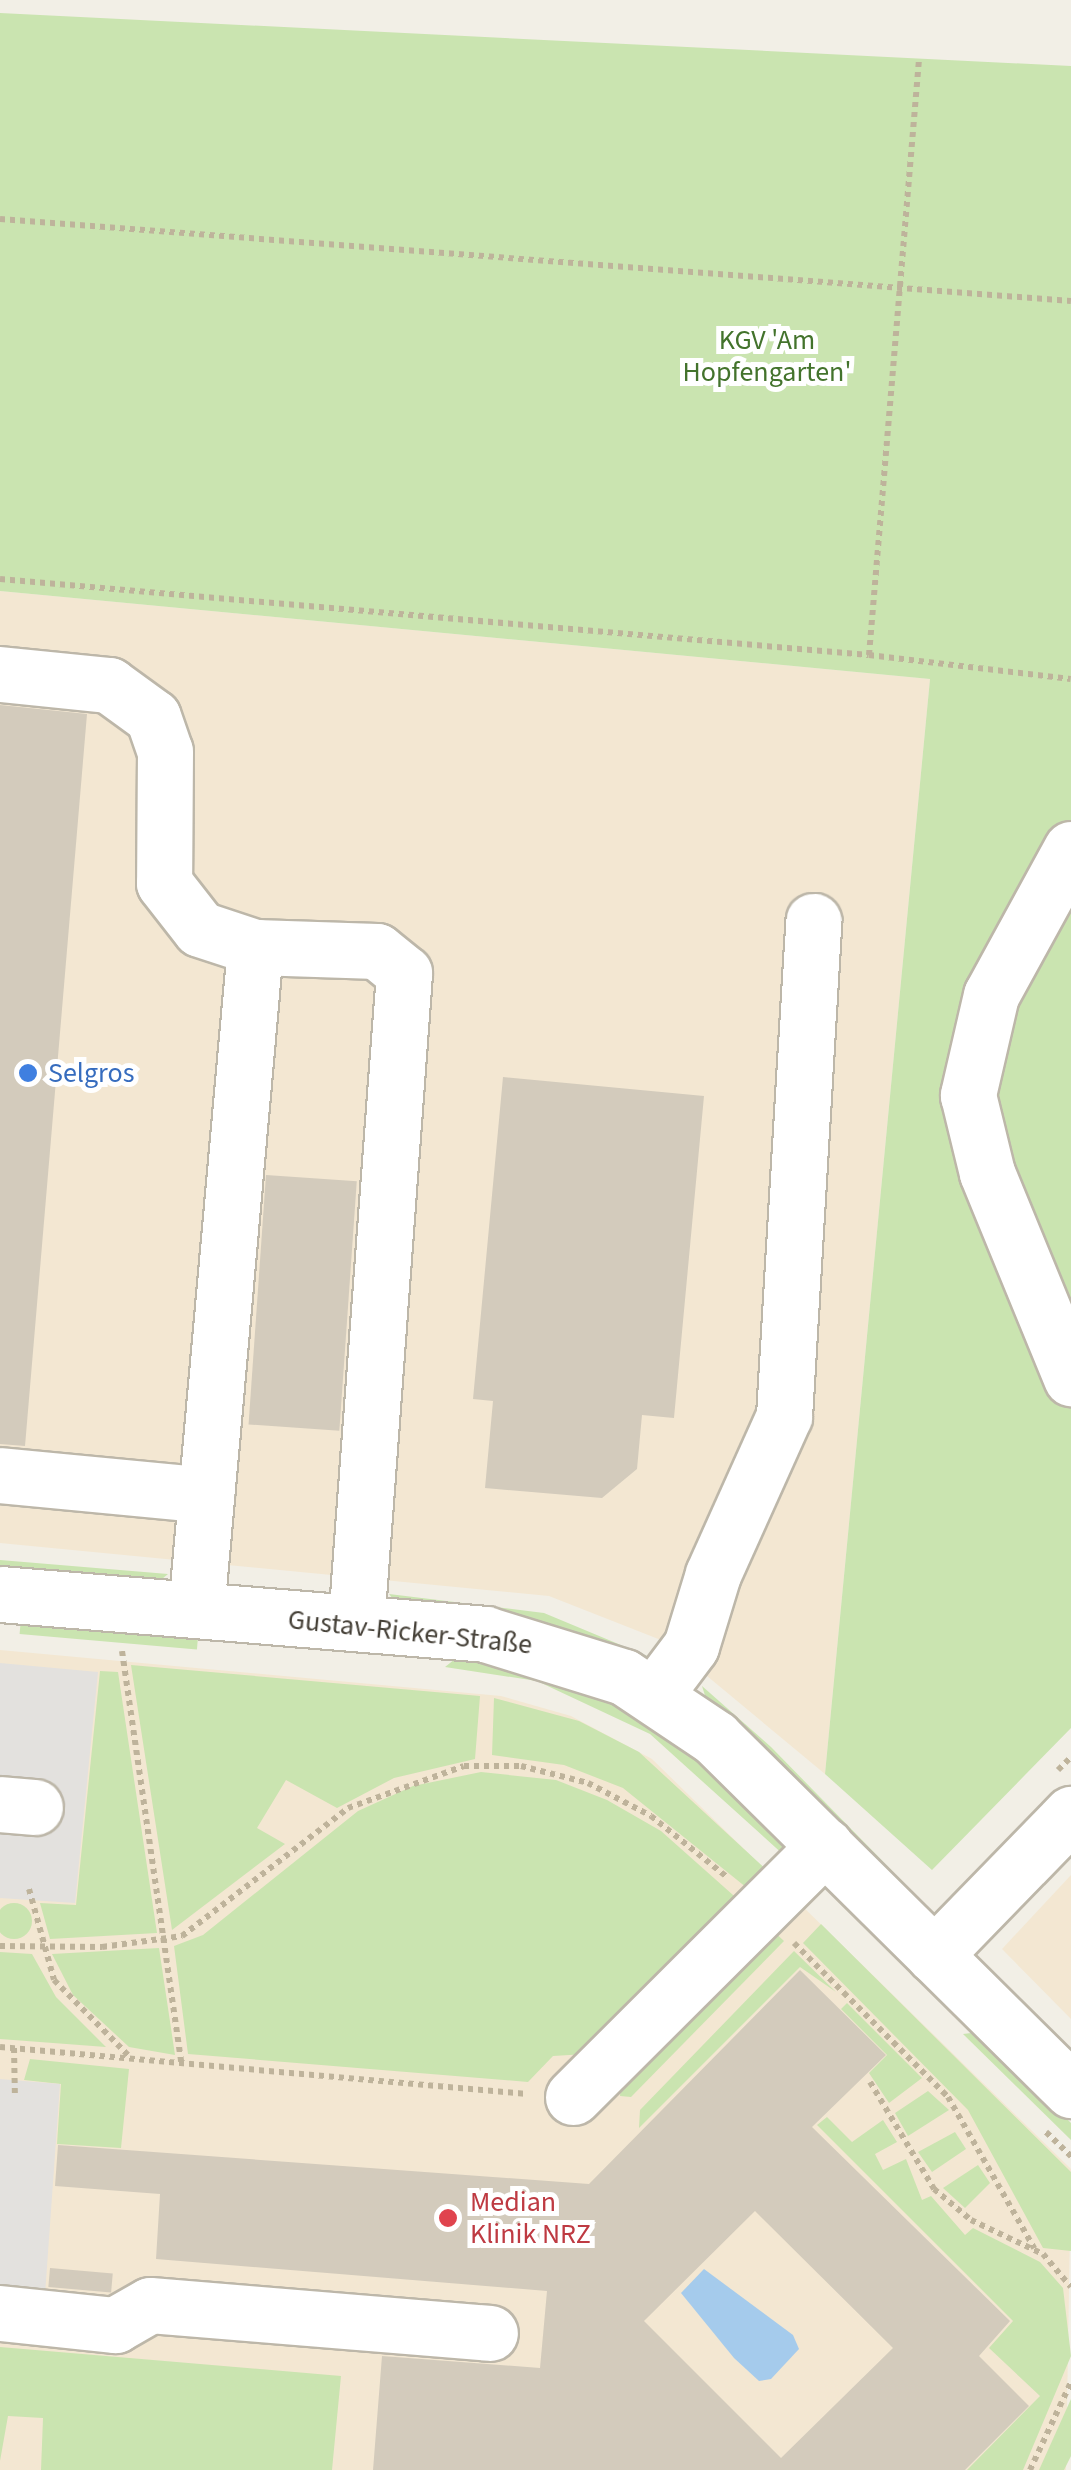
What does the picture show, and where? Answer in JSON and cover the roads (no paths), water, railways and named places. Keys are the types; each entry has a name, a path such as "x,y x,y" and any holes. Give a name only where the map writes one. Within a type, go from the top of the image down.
{"street":[{"path":"0,674 109,685 149,712 165,751 166,892 200,929 254,947 377,951 405,978 356,1623"},
{"path":"1071,850 991,995 968,1095 987,1173 1071,1378"},
{"path":"655,1694 691,1646 712,1574 784,1416 814,922"},
{"path":"196,1610 254,947"},
{"path":"0,1475 206,1495"},
{"name":"Gustav-Ricker-Straße","path":"0,1594 356,1623 531,1643 655,1694 715,1738 1071,2090"},
{"path":"934,1955 1071,1814"},
{"path":"573,2097 785,1935 825,1846"},
{"path":"0,2312 115,2325 150,2305 490,2333"}],"water":[{"path":"704,2269 793,2335 799,2349 771,2379 759,2381 734,2358 681,2293"}],"place":[{"name":"Selgros","path":"28,1073"},
{"name":"Median Klinik NRZ","path":"448,2218"}],"park label":[{"name":"KGV 'Am Hopfengarten'","path":"767,356"}]}
